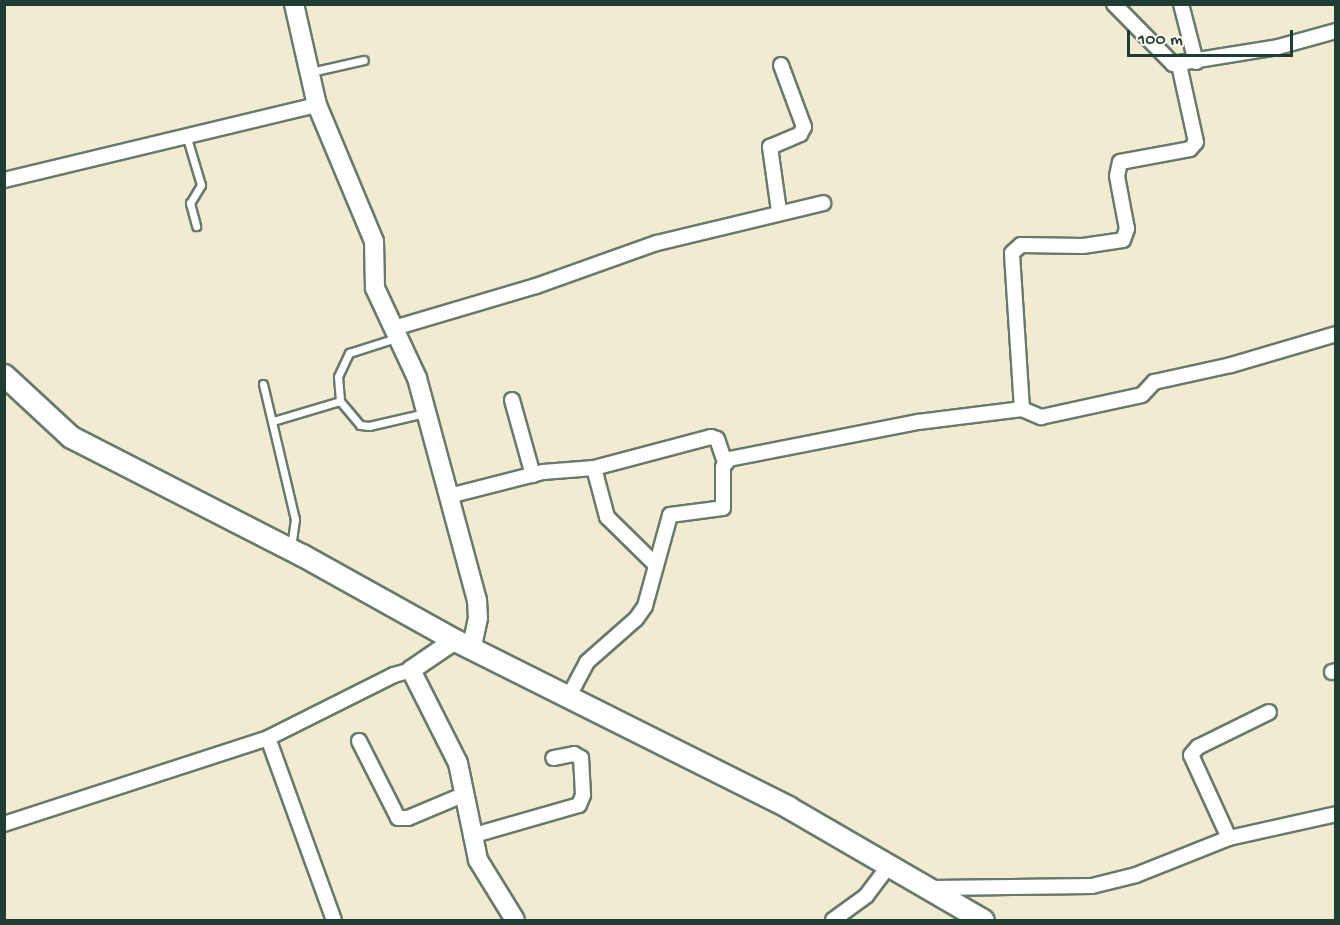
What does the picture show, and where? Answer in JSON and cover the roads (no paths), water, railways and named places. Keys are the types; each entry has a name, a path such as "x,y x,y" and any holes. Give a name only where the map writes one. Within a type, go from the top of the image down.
{"main road":[{"path":"7,381 71,437 291,550 464,643 788,807 932,888 983,921"}],"street":[{"path":"4,824 268,738 464,643 478,618 477,600 412,364 375,288 374,241 317,105 294,4"},
{"path":"1114,4 1167,60 1179,65 1278,47 1335,31"},
{"path":"1181,4 1196,62"},
{"path":"779,211 770,147 800,134 804,127 781,65"},
{"path":"1022,409 1012,253 1021,245 1083,246 1123,240 1127,229 1118,176 1120,162 1190,149 1196,142 1179,65"},
{"path":"4,180 317,105"},
{"path":"396,333 657,243 779,211 823,202"},
{"path":"725,462 918,422 1022,409 1041,417 1131,398 1146,392 1154,382 1231,365 1335,334"},
{"path":"512,400 533,475"},
{"path":"449,496 533,475 594,468 711,437 717,439 725,462 723,508 670,516 654,562 645,606 636,619 587,662 569,696"},
{"path":"594,468 607,517 654,562"},
{"path":"411,670 458,763 471,836 478,860 515,921"},
{"path":"1229,838 1191,755 1198,747 1269,712"},
{"path":"268,738 334,921"},
{"path":"359,741 398,818 408,818 465,794"},
{"path":"471,836 579,805 583,795 581,758 574,754 553,758"},
{"path":"932,888 1092,886 1136,875 1229,838 1335,814"},
{"path":"833,921 866,896 890,864"}],"lane":[{"path":"309,73 364,60"},
{"path":"187,138 201,185 190,203 196,226"},
{"path":"396,333 349,354 338,377 340,402 360,425 369,426 426,413"},
{"path":"263,384 295,519 291,550"},
{"path":"273,421 340,402"}]}
